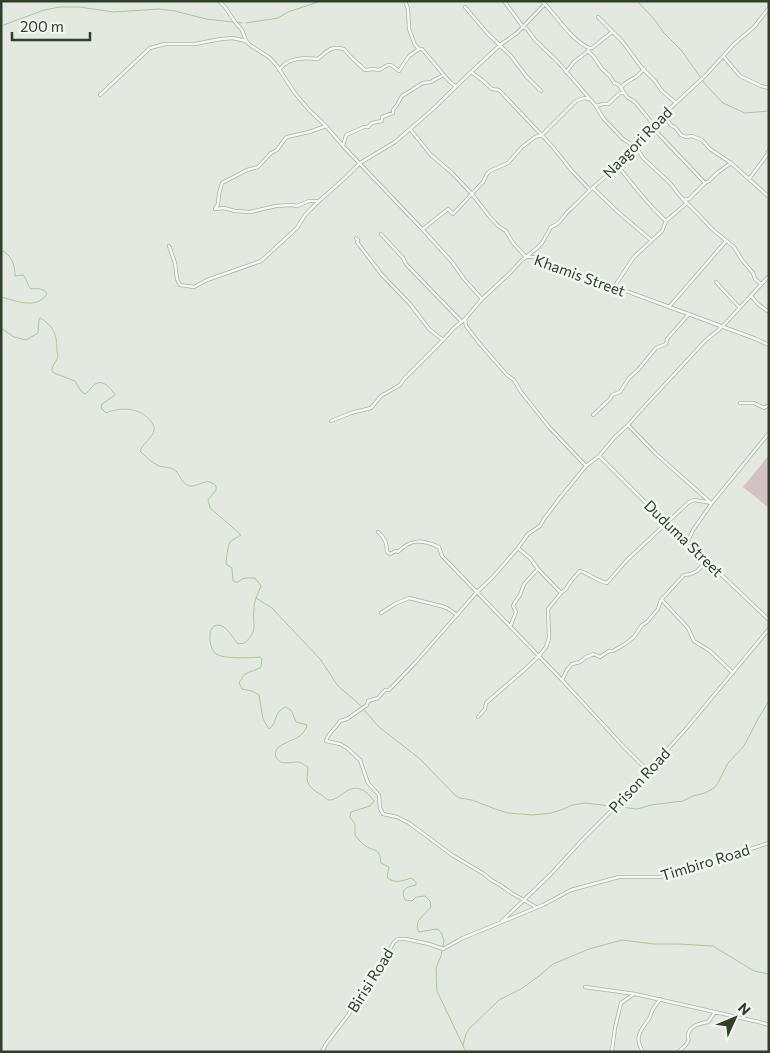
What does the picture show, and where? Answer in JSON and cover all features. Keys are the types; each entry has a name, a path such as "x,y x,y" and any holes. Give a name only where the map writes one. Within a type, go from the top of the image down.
{"street":[{"path":"219,1 242,30 246,41 270,58 309,110 452,262 482,299"},
{"path":"405,1 408,9 408,29 415,45 422,49 455,86"},
{"path":"504,1 523,27 558,62 596,106 607,122 623,139 638,150 643,158 670,183 713,230 734,247 742,260 750,268 754,279 761,284"},
{"path":"542,1 558,21 588,50 614,83 618,84 624,93 635,102 652,125 705,183"},
{"path":"169,246 180,285 194,287 207,280 261,260 297,228 305,215 318,201 360,163 395,142 432,110 500,45 517,33 545,4"},
{"path":"465,7 488,34 511,56 526,76 542,91"},
{"name":"Naagori Road","path":"330,421 371,408 381,396 400,385 482,299 542,243 551,227 560,223 567,212 618,166 652,125 706,75 738,40 754,27 769,8"},
{"path":"598,17 622,42 662,91 675,102"},
{"path":"566,72 574,62 612,32"},
{"path":"100,95 150,48 165,44 195,44 234,38 246,41"},
{"path":"278,70 283,64 302,57 318,59 328,50 336,47 344,49 365,70 379,70 391,65 399,71 409,56 419,49"},
{"path":"723,56 740,76 769,88"},
{"path":"621,88 644,69"},
{"path":"471,72 492,89 499,90 542,135 590,190"},
{"path":"343,146 346,135 357,129 368,127 372,123 382,121 382,117 394,113 393,110 402,96 423,83 431,82 444,75"},
{"path":"596,106 608,104 620,93 624,93"},
{"path":"422,230 448,209 453,214 483,182 490,171 508,163 522,147 542,135 576,101 584,98 589,99"},
{"path":"661,116 675,127 680,135 692,136 702,140 710,149 730,163 769,197"},
{"path":"318,201 309,201 297,206 276,206 250,212 224,208 215,209 218,204 218,194 222,183 247,170 258,167 288,137 326,126"},
{"name":"Khamis Street","path":"410,129 431,155 452,173 498,226 506,231 513,243 526,257 534,257 769,345"},
{"path":"749,179 769,150"},
{"path":"614,287 634,258 662,231 666,221 709,181 716,172 730,163"},
{"path":"618,166 641,195 666,221"},
{"path":"593,188 652,240"},
{"path":"381,234 403,258 406,264 462,321 507,375 514,380 521,392 549,427 586,466"},
{"path":"356,238 382,275 410,304 429,329 444,340"},
{"path":"669,307 727,241"},
{"path":"536,907 452,855 409,823 397,817 383,814 380,808 379,795 368,783 360,760 340,744 326,741 328,734 340,721 347,719 367,705 368,701 378,698 385,690 389,690 415,663 477,592 492,578 528,534 540,526 586,466 600,456 642,408 769,276"},
{"path":"716,282 740,307"},
{"path":"751,296 769,312"},
{"path":"593,415 612,395 620,392 629,378 656,348 666,344 667,339 689,314"},
{"path":"462,321 466,326"},
{"path":"740,404 754,403 764,408 769,405"},
{"path":"628,425 656,454 712,503"},
{"path":"688,541 693,530 712,503 769,433"},
{"name":"Duduma Street","path":"600,456 769,620"},
{"path":"478,717 485,709 486,703 539,656 546,647 549,638 548,609 561,593 566,590 580,571 599,581 608,583 622,566 688,502 694,500 712,503"},
{"path":"378,532 386,542 387,552 390,554 398,552 404,545 412,542 430,543 439,546 442,556 648,771"},
{"path":"518,548 530,558 561,593"},
{"path":"562,680 572,664 594,654 600,657 634,637 684,575 697,571 707,561"},
{"path":"510,627 516,612 513,606 520,596 524,584 538,569"},
{"path":"381,613 409,598 447,608 457,615"},
{"path":"662,600 688,628 694,641 710,651 733,673"},
{"name":"Prison Road","path":"500,923 550,876 648,771 685,730 769,629"},
{"name":"Timbiro Road","path":"500,923 571,890 619,877 660,877 674,874 769,843"},
{"name":"Birisi Road","path":"322,1052 349,1014 371,974 398,939 406,939 443,949 463,938 500,923"},
{"path":"585,987 660,999 769,1025"},
{"path":"611,1052 621,1003 635,994"},
{"path":"643,1052 638,1044 638,1035 660,999"},
{"path":"678,1052 687,1045 688,1034 691,1029 701,1023 708,1022 715,1012"}],"shaded area":[{"path":"769,455 769,508 743,487"}],"waterway":[{"path":"246,23 278,18 288,12 321,1"},
{"path":"637,1 682,51 705,84 723,103 745,113 769,111"},
{"path":"1,26 44,10 60,7 79,7 114,12 159,9 206,19 242,23"},
{"path":"1,250 12,261 15,276 23,275 31,289 42,290 47,294 43,299 32,303 1,297"},
{"path":"1,328 14,337 26,340 38,333 39,319 45,321 52,328 56,341 58,356 52,369 54,373 75,381 85,394 97,383 106,385 115,395 102,404 101,408 106,413 123,409 135,410 146,416 153,425 153,433 140,451 146,457 159,466 175,470 184,482 190,486 206,482 213,483 216,486 216,490 208,500 210,508 241,535 230,542 227,553 226,564 232,568 233,581 238,582 246,578 255,578 261,586 256,597 253,631 245,643 238,644 224,627 218,625 214,626 210,633 210,643 216,654 220,656 237,658 260,657 262,659 261,667 246,674 239,683 242,689 259,695 263,719 269,729 281,709 285,707 291,710 296,722 307,725 302,734 277,749 275,754 280,762 298,762 308,767 307,779 309,785 328,800 354,788 366,792 374,801 370,806 351,812 350,817 355,824 355,835 365,846 379,853 381,863 389,867 387,877 389,879 398,881 411,878 416,882 416,885 405,889 403,893 405,900 412,901 416,897 425,896 430,901 431,907 418,921 417,928 419,932 436,929 442,934 444,941 436,968 437,991 466,1052"},
{"path":"256,598 272,608 320,659 338,686 359,704 379,727 420,759 456,796 508,813 532,815 551,813 572,805 585,803 637,809 651,805 683,801 705,793 714,788 728,763 744,746 769,701"},
{"path":"463,1045 469,1029 499,1000 521,989 553,964 589,949 622,940 654,944 713,946 754,971 769,974"}]}
